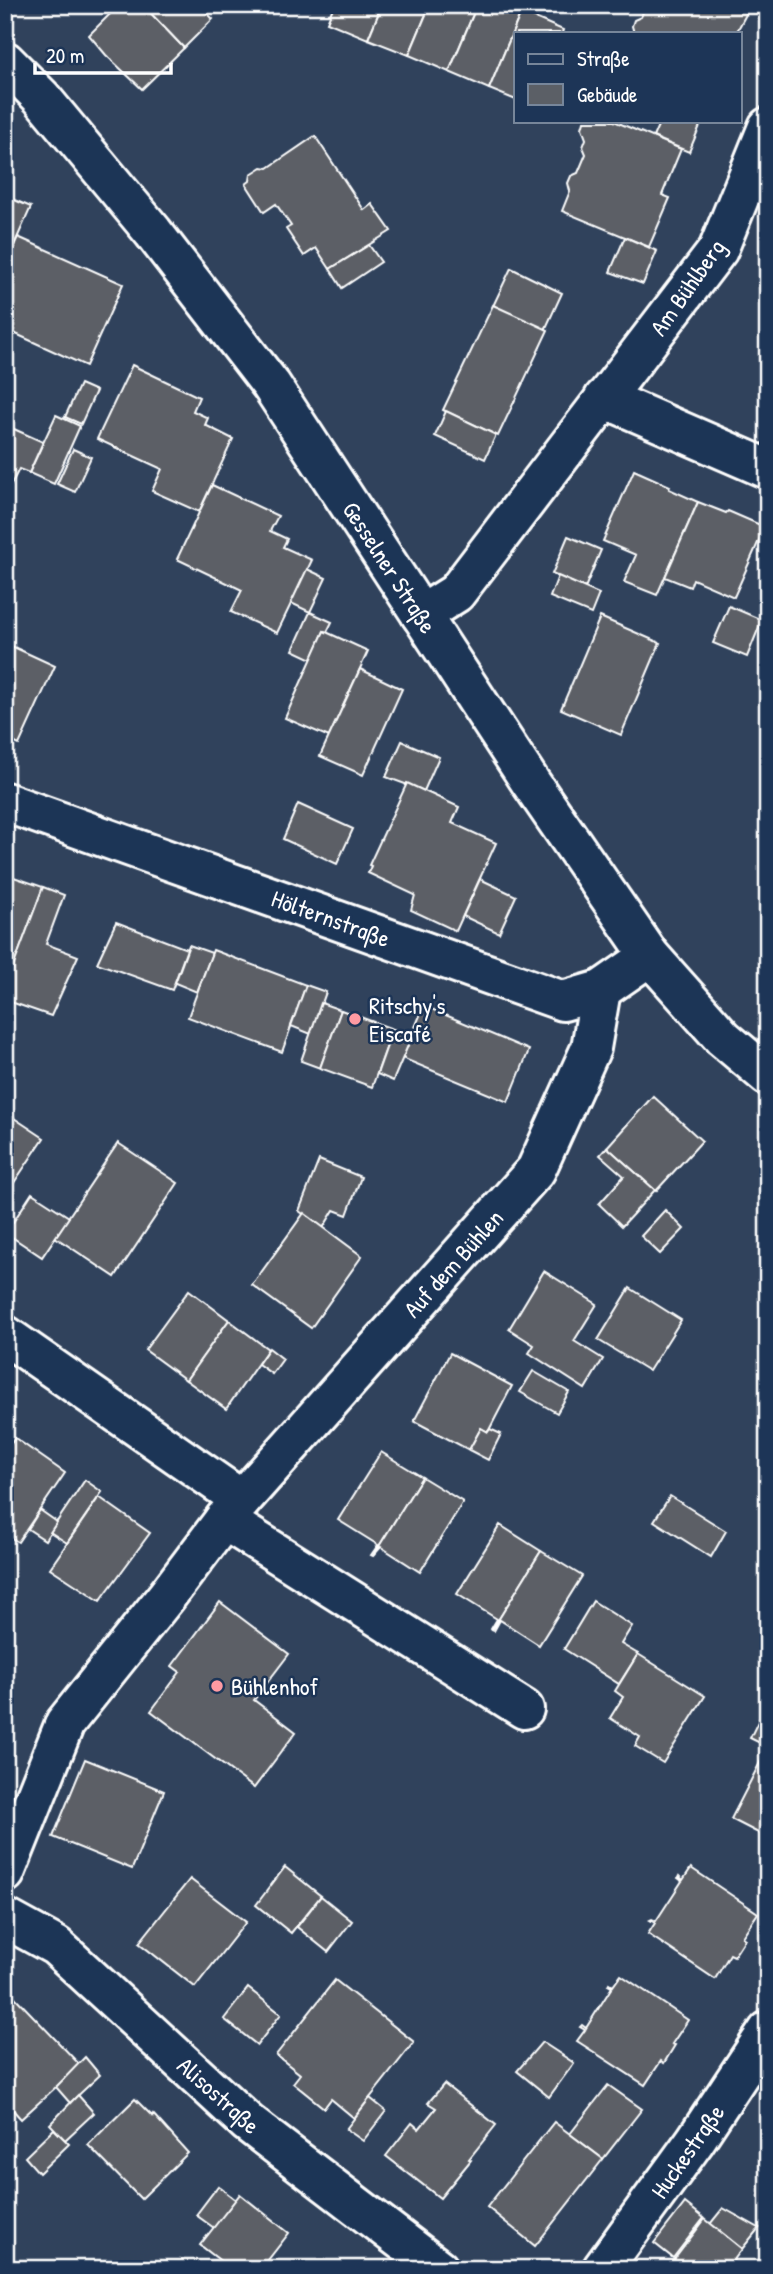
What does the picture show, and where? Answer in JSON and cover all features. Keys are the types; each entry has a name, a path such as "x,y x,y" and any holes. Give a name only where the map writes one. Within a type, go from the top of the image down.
{"street":[{"name":"Gesselner Straße","path":"5,61 41,97 153,232 271,384 531,783 650,956 723,1038 768,1076"},
{"name":"Am Bühlberg","path":"421,615 456,593 718,250 768,127"},
{"path":"604,398 768,469"},
{"name":"Hölternstraße","path":"5,802 563,1001 601,990 650,956"},
{"name":"Auf dem Bühlen","path":"5,1873 65,1724 233,1510 536,1170 591,1048 601,990"},
{"path":"5,1335 233,1510 524,1709"},
{"name":"Alisostraße","path":"5,1918 56,1946 248,2123 439,2269"},
{"name":"Huckestraße","path":"602,2269 695,2141 768,2031"}],"building":[{"path":"119,5 143,5 184,48 142,89 89,35"},
{"path":"143,5 199,5 213,19 184,48"},
{"path":"334,5 382,5 368,39 327,22"},
{"path":"382,5 430,5 409,55 368,39"},
{"path":"430,5 477,5 449,72 409,55"},
{"path":"477,5 504,5 521,12 489,89 449,72"},
{"path":"646,5 751,5 737,32 634,32 634,20 641,17"},
{"path":"521,12 563,30 514,32 514,99 489,89"},
{"path":"584,122 616,122 681,149 662,195 670,198 649,247 562,211 570,191 568,183 571,176 578,173 586,154 583,147 586,139 582,128"},
{"path":"660,122 702,122 689,152 653,137"},
{"path":"315,136 364,210 372,204 391,231 330,269 316,248 304,256 286,229 291,226 276,204 264,212 246,184 250,181 251,174 262,167 268,168"},
{"path":"5,196 31,207 5,265"},
{"path":"18,237 123,284 86,366 5,329 5,265"},
{"path":"625,237 657,251 643,284 610,272"},
{"path":"369,245 381,262 342,288 330,269"},
{"path":"511,268 562,293 545,330 493,306"},
{"path":"493,305 548,330 498,436 443,410"},
{"path":"132,365 199,397 193,411 208,418 205,425 233,439 199,512 152,491 162,469 97,439"},
{"path":"80,384 96,391 81,424 65,417"},
{"path":"446,411 496,435 485,459 435,436"},
{"path":"56,415 80,426 54,484 29,473"},
{"path":"5,425 43,442 29,473 19,469 7,493 5,492"},
{"path":"73,449 91,457 75,492 57,484"},
{"path":"634,470 698,502 657,595 624,582 636,555 603,541"},
{"path":"212,485 278,516 270,531 287,539 283,547 312,560 277,633 231,612 242,590 177,559"},
{"path":"698,502 765,527 734,597 693,579 690,587 665,577"},
{"path":"568,536 601,550 585,588 552,574"},
{"path":"307,569 326,578 310,612 291,603"},
{"path":"558,576 599,594 591,614 550,597"},
{"path":"729,606 762,620 747,657 713,643"},
{"path":"310,612 332,622 327,632 324,631 312,659 293,650"},
{"path":"600,617 660,643 621,735 561,709"},
{"path":"324,631 368,651 329,737 285,718"},
{"path":"5,643 55,666 19,745 5,738"},
{"path":"360,669 402,689 363,775 320,756"},
{"path":"402,741 439,757 424,791 386,777"},
{"path":"407,783 459,807 452,823 496,843 456,931 411,910 415,895 368,873 371,866 369,865"},
{"path":"298,804 353,829 337,864 283,839"},
{"path":"5,874 43,887 5,989"},
{"path":"480,879 516,896 499,933 463,916"},
{"path":"43,887 64,895 46,944 78,956 51,1016 5,1000 5,989"},
{"path":"116,922 187,949 172,990 97,963"},
{"path":"189,945 212,953 197,992 175,983"},
{"path":"213,950 306,985 282,1052 188,1017"},
{"path":"306,985 326,992 311,1034 291,1026"},
{"path":"321,1003 341,1010 320,1068 301,1061"},
{"path":"424,1006 529,1050 508,1102 402,1058"},
{"path":"341,1010 393,1029 372,1087 320,1068"},
{"path":"393,1029 412,1036 393,1081 377,1074"},
{"path":"653,1096 702,1141 656,1191 607,1147"},
{"path":"5,1112 44,1138 5,1196"},
{"path":"118,1143 178,1183 115,1277 55,1237"},
{"path":"607,1147 655,1190 622,1226 599,1204 624,1176 600,1155"},
{"path":"319,1160 361,1177 347,1215 334,1210 323,1228 299,1211"},
{"path":"32,1193 69,1217 42,1257 6,1233"},
{"path":"665,1210 684,1229 660,1254 641,1236"},
{"path":"304,1213 362,1256 311,1328 252,1285"},
{"path":"544,1271 597,1304 574,1341 603,1359 585,1389 529,1353 534,1345 509,1329"},
{"path":"630,1288 681,1320 649,1371 598,1340"},
{"path":"189,1290 229,1320 186,1380 145,1350"},
{"path":"229,1320 268,1349 226,1409 186,1380"},
{"path":"269,1348 283,1359 272,1374 258,1364"},
{"path":"450,1353 512,1386 488,1432 481,1428 469,1450 414,1421"},
{"path":"533,1371 569,1392 557,1413 520,1392"},
{"path":"481,1428 501,1434 488,1460 469,1450"},
{"path":"15,1438 65,1473 18,1542 5,1534 5,1452"},
{"path":"381,1452 422,1477 373,1556 371,1555 378,1545 338,1520"},
{"path":"422,1477 463,1502 420,1572 381,1547 373,1556"},
{"path":"85,1480 102,1492 67,1543 50,1532"},
{"path":"670,1496 726,1531 711,1557 654,1521"},
{"path":"99,1497 150,1533 100,1601 50,1568"},
{"path":"40,1510 57,1522 45,1540 28,1529"},
{"path":"500,1525 541,1551 492,1630 497,1619 457,1594"},
{"path":"541,1551 582,1576 539,1645 500,1620 494,1631 492,1630"},
{"path":"593,1601 632,1626 621,1644 638,1654 619,1684 564,1649"},
{"name":"Bühlenhof","path":"220,1602 289,1654 254,1700 296,1732 254,1788 151,1711 180,1672 172,1666"},
{"path":"638,1654 705,1696 663,1763 635,1746 640,1737 610,1718 623,1697 615,1691"},
{"path":"765,1707 768,1708 768,1747 750,1738"},
{"path":"768,1747 768,1838 731,1819"},
{"path":"85,1759 164,1791 132,1869 53,1837"},
{"path":"285,1867 321,1896 291,1933 256,1905"},
{"path":"691,1868 758,1913 742,1937 745,1939 734,1956 730,1954 715,1979 648,1934 655,1923 650,1920 656,1921 682,1881 679,1876 683,1880"},
{"path":"190,1879 246,1922 195,1987 139,1943"},
{"path":"321,1896 352,1921 328,1952 297,1927"},
{"path":"621,1975 688,2020 672,2044 675,2045 664,2063 661,2061 645,2085 577,2041 585,2030 580,2027 582,2025 586,2028 612,1987 609,1983 613,1986"},
{"path":"335,1980 414,2042 354,2118 331,2099 324,2108 293,2083 300,2074 276,2055"},
{"path":"248,1988 281,2014 257,2045 224,2019"},
{"path":"11,1993 80,2065 21,2119 5,2101 5,1998"},
{"path":"542,2042 574,2063 549,2097 517,2071"},
{"path":"85,2057 100,2075 70,2103 56,2087"},
{"path":"444,2084 496,2125 440,2198 386,2156 412,2123 419,2129 436,2108 428,2103"},
{"path":"608,2085 642,2109 603,2159 570,2134"},
{"path":"78,2095 94,2113 65,2140 50,2124"},
{"path":"370,2098 386,2111 363,2141 346,2129"},
{"path":"135,2099 152,2116 153,2114 188,2153 141,2199 88,2145"},
{"path":"554,2122 603,2159 535,2246 487,2207"},
{"path":"54,2129 69,2144 39,2173 25,2157"},
{"path":"218,2186 236,2200 214,2228 196,2215"},
{"path":"240,2194 289,2233 261,2269 231,2269 200,2245"},
{"path":"685,2203 704,2218 673,2258 654,2243"},
{"path":"723,2208 759,2228 742,2249 710,2224"},
{"path":"705,2219 742,2249 727,2269 667,2269"}],"place":[{"name":"Ritschy's Eiscafé","path":"355,1019"},
{"name":"Bühlenhof","path":"217,1686"}]}
